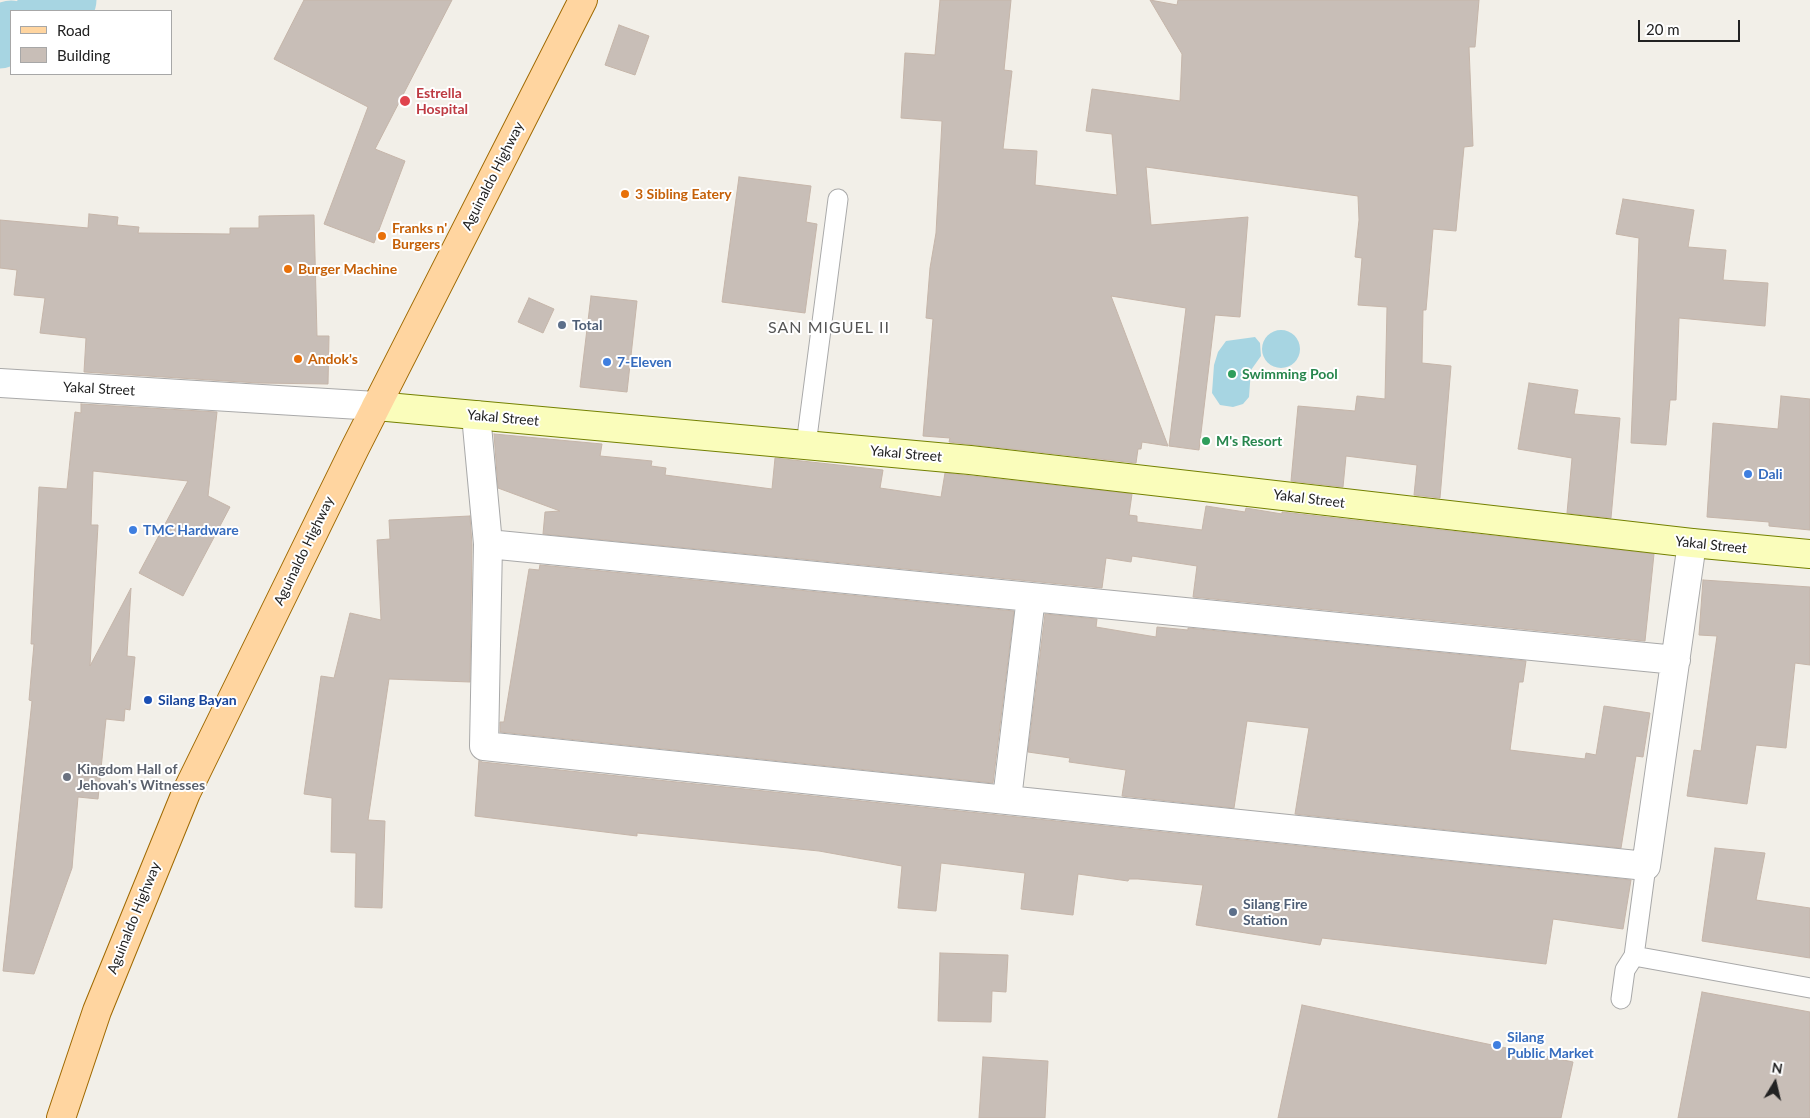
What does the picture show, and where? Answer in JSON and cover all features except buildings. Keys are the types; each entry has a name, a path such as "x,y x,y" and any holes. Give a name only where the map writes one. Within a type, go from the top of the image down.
{"main road":[{"name":"Aguinaldo Highway","path":"61,1118 97,1011 186,793 376,406 584,0"}],"street":[{"name":"Yakal Street","path":"0,383 376,406 970,460 1692,543 1810,554"},
{"path":"476,415 488,544 484,746 1646,866 1692,543"},
{"path":"488,544 1676,660"},
{"path":"1007,799 1031,597"}],"lane":[{"path":"806,445 838,199"},
{"path":"1621,999 1625,970 1634,956 1646,866"},
{"path":"1634,956 1810,988"}],"water":[{"name":"Swimming Pool","path":"1281,330 1294,336 1300,349 1294,362 1281,368 1268,362 1262,349 1268,336"},
{"name":"Swimming Pool","path":"1255,337 1260,343 1261,356 1251,370 1249,397 1243,404 1233,407 1220,405 1212,393 1214,365 1218,352 1226,341"}],"waterway":[{"path":"48,10 66,0"},
{"path":"0,38 10,32"}],"place":[{"name":"Estrella Hospital","path":"405,101"},
{"name":"3 Sibling Eatery","path":"625,194"},
{"name":"Franks n' Burgers","path":"382,236"},
{"name":"Burger Machine","path":"288,269"},
{"name":"Total","path":"562,325"},
{"name":"Andok's","path":"298,359"},
{"name":"7-Eleven","path":"607,362"},
{"name":"Swimming Pool","path":"1232,374"},
{"name":"M's Resort","path":"1206,441"},
{"name":"Dali","path":"1748,474"},
{"name":"TMC Hardware","path":"133,530"},
{"name":"Silang Bayan","path":"148,700"},
{"name":"Kingdom Hall of Jehovah's Witnesses","path":"67,777"},
{"name":"Silang Fire Station","path":"1233,912"},
{"name":"Silang Public Market","path":"1497,1045"}],"district":[{"name":"SAN MIGUEL II","path":"829,328"}]}
